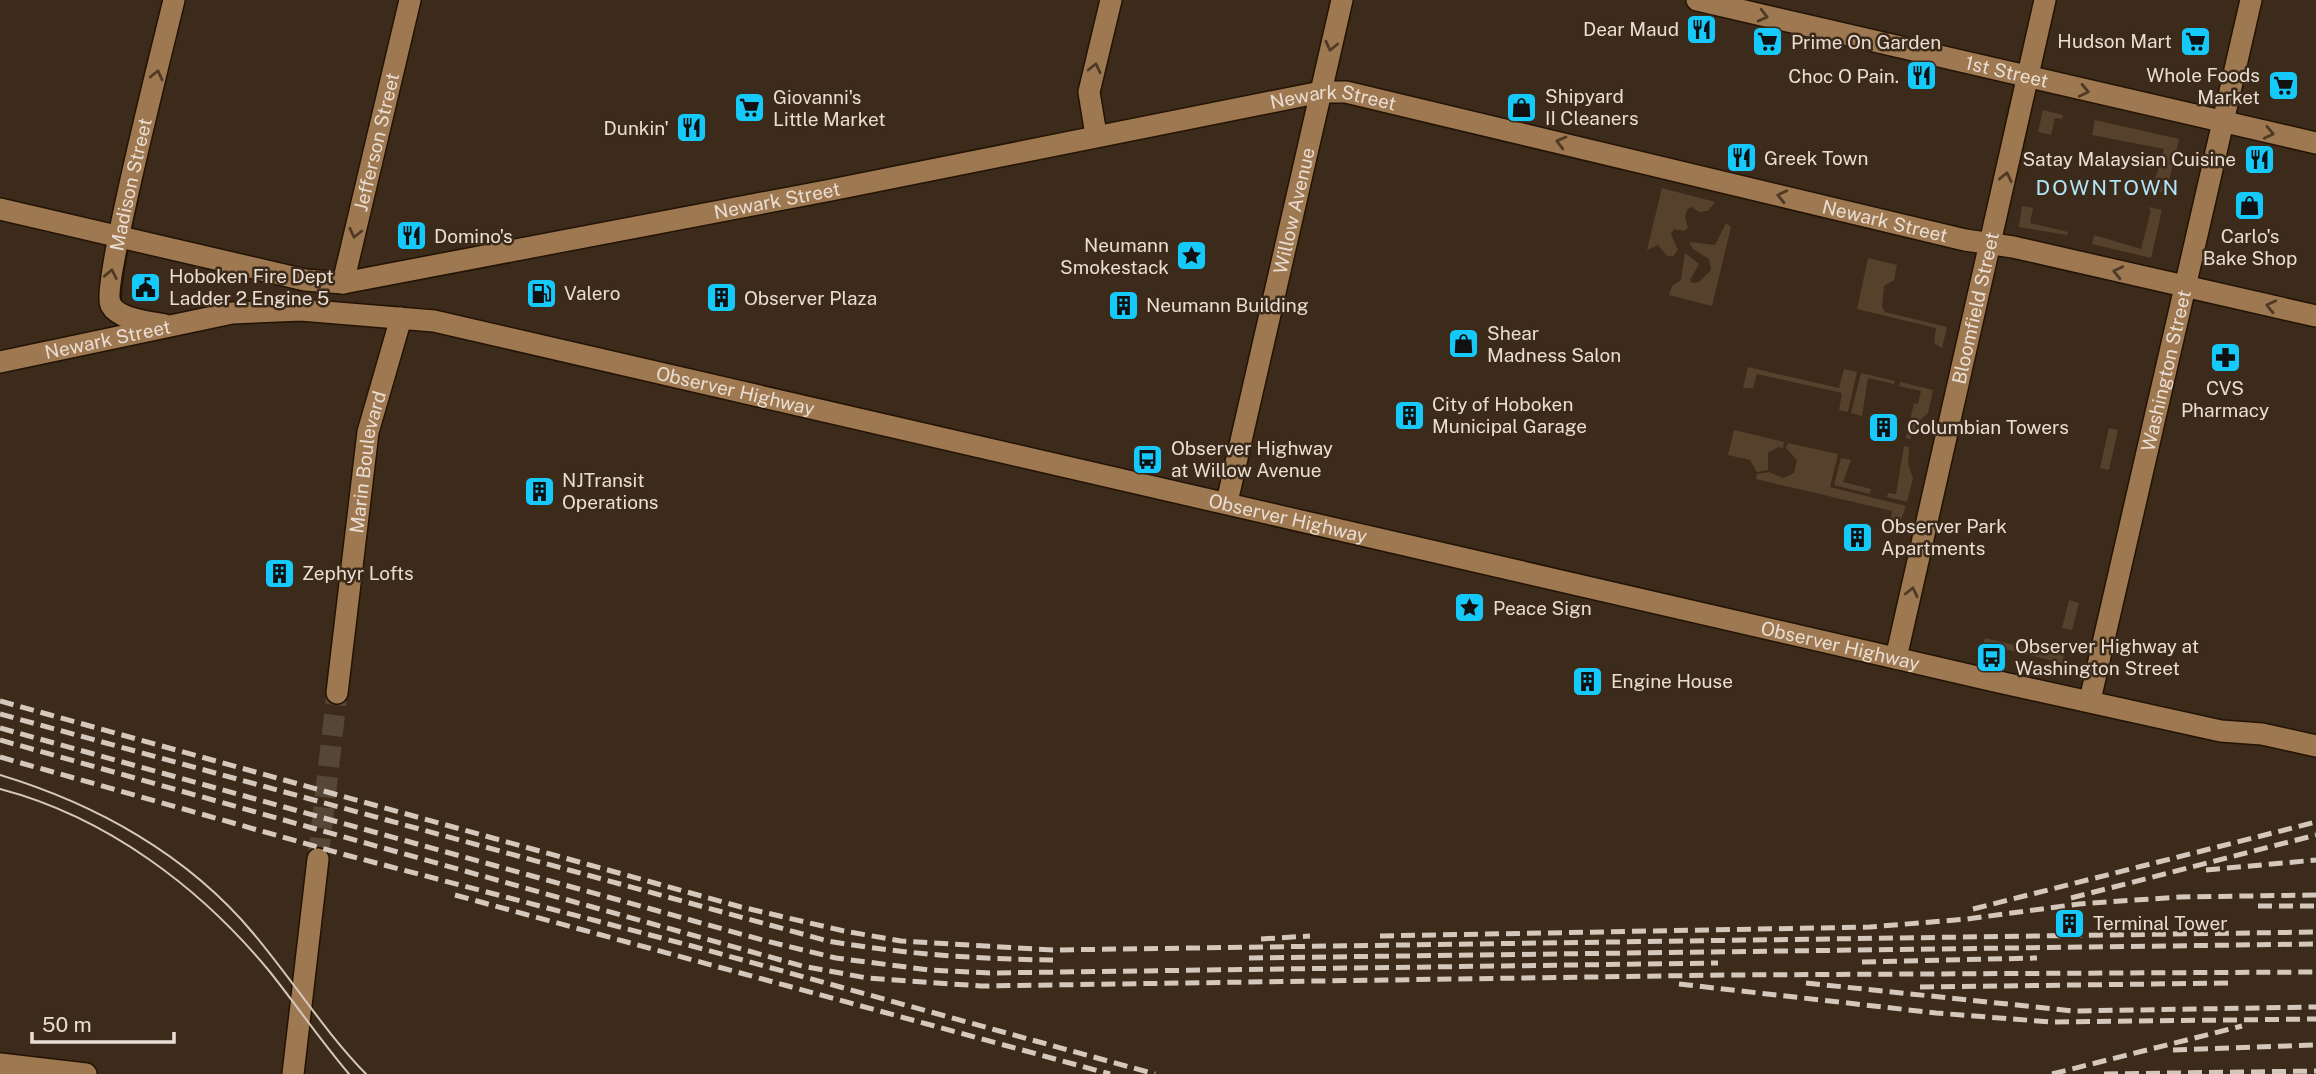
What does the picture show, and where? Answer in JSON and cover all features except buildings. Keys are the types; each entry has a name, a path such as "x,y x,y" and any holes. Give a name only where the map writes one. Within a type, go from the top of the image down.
{"main road":[{"name":"Madison Street","path":"170,326 126,316 110,303 110,280 174,0"},
{"name":"Jefferson Street","path":"343,283 410,0"},
{"path":"1096,135 1089,92 1111,0"},
{"name":"Willow Avenue","path":"1227,502 1342,0"},
{"name":"1st Street","path":"1697,0 2316,143"},
{"name":"Bloomfield Street","path":"1896,658 1992,244 2045,0"},
{"name":"Washington Street","path":"2090,700 2251,0"},
{"name":"Newark Street","path":"343,283 831,190 1321,92 1346,92 1992,244 2316,316"},
{"path":"0,209 304,280 343,283"},
{"name":"Observer Highway","path":"258,311 301,310 455,325 1896,658 2221,731 2262,734 2316,746"},
{"name":"Newark Street","path":"0,362 197,319 258,311"},
{"name":"Marin Boulevard","path":"337,693 368,432 401,318"},
{"path":"293,1074 318,859"},
{"path":"0,1064 86,1074"}],"shaded area":[{"path":"2043,110 2063,115 2062,119 2055,118 2051,135 2038,132"},
{"path":"2095,120 2179,139 2166,193 2152,190 2164,149 2092,135"},
{"path":"1662,188 1715,202 1708,211 1699,212 1692,207 1687,209 1685,217 1688,228 1684,231 1674,229 1671,234 1678,250 1673,256 1667,256 1658,245 1647,250"},
{"path":"2022,206 2033,208 2030,223 2068,232 2067,235 2019,227"},
{"path":"2148,207 2162,210 2151,258 2092,244 2094,235 2141,249 2151,210"},
{"path":"1726,223 1731,227 1712,306 1669,295 1672,286 1681,280 1685,253 1699,264 1690,280 1692,283 1699,282 1711,270 1709,259 1693,249 1689,242 1715,245"},
{"path":"1868,258 1897,265 1894,280 1884,286 1882,306 1885,312 1947,327 1942,348 1934,343 1936,328 1857,309"},
{"path":"1748,367 1839,388 1844,369 1857,372 1848,412 1839,410 1842,393 1757,374 1753,388 1743,388"},
{"path":"1861,373 1895,381 1894,384 1868,378 1862,416 1851,413"},
{"path":"1900,382 1933,390 1928,413 1918,422 1910,439 1906,438 1914,403 1918,404 1921,391 1899,386"},
{"path":"2109,428 2118,430 2109,470 2100,468"},
{"path":"1734,430 1784,442 1783,448 1778,447 1768,453 1768,470 1757,472 1750,460 1728,455"},
{"path":"1788,443 1838,454 1830,487 1906,506 1896,533 1888,531 1892,511 1756,479 1757,474 1769,472 1783,478 1794,473 1797,460 1786,448"},
{"path":"1904,446 1909,447 1908,464 1913,478 1907,502 1887,497 1888,493 1896,494"},
{"path":"1841,458 1851,460 1843,482 1871,489 1870,494 1834,485"},
{"path":"2069,600 2079,603 2072,630 2062,628"},
{"path":"1985,638 2056,655 2059,642 2067,643 2062,663 1983,644"}],"tunnel":[{"path":"318,859 337,693"}],"tram line":[{"path":"0,775 36,787 105,817 170,856 200,879 253,933 336,1040 366,1074"},
{"path":"0,789 39,801 78,818 114,837 182,885 243,941 349,1074"}],"railway":[{"path":"0,701 741,907 901,941 1053,950 2316,932"},
{"path":"0,714 828,941 940,955 1053,960"},
{"path":"0,728 766,941 836,958 929,970 990,973 1718,963"},
{"path":"0,740 802,966 867,978 981,986 1726,975 2316,972"},
{"path":"0,757 346,855 692,946 1155,1074"},
{"path":"1973,909 2316,822"},
{"path":"2071,898 2316,835"},
{"path":"2206,870 2316,860"},
{"path":"455,895 1110,1074"},
{"path":"1380,936 1870,927 1967,919 2079,904 2179,897 2316,895"},
{"path":"2258,906 2316,906"},
{"path":"1261,939 1310,936"},
{"path":"1249,958 2316,944"},
{"path":"1862,962 2037,958"},
{"path":"1806,983 2074,1011 2316,1007"},
{"path":"1920,987 2232,983"},
{"path":"1679,984 1936,1013 2051,1022 2316,1019"},
{"path":"2052,1074 2242,1026"},
{"path":"2173,1050 2316,1045"},
{"path":"2104,1074 2316,1071"}],"place":[{"name":"Dear Maud","path":"1702,29"},
{"name":"Hudson Mart","path":"2195,41"},
{"name":"Prime On Garden","path":"1768,42"},
{"name":"Choc O Pain.","path":"1922,76"},
{"name":"Whole Foods Market","path":"2283,86"},
{"name":"Shipyard II Cleaners","path":"1522,107"},
{"name":"Giovanni's Little Market","path":"750,108"},
{"name":"Dunkin'","path":"692,128"},
{"name":"Greek Town","path":"1741,158"},
{"name":"Satay Malaysian Cuisine","path":"2259,159"},
{"name":"Carlo's Bake Shop","path":"2250,205"},
{"name":"Domino's","path":"411,236"},
{"name":"Neumann Smokestack","path":"1192,256"},
{"name":"Hoboken Fire Dept Ladder 2 Engine 5","path":"146,287"},
{"name":"Valero","path":"541,293"},
{"name":"Observer Plaza","path":"721,298"},
{"name":"Neumann Building","path":"1123,305"},
{"name":"Shear Madness Salon","path":"1464,344"},
{"name":"CVS Pharmacy","path":"2225,357"},
{"name":"City of Hoboken Municipal Garage","path":"1409,415"},
{"name":"Columbian Towers","path":"1884,427"},
{"name":"Observer Highway at Willow Avenue","path":"1148,459"},
{"name":"NJTransit Operations","path":"539,491"},
{"name":"Observer Park Apartments","path":"1858,537"},
{"name":"Zephyr Lofts","path":"279,573"},
{"name":"Peace Sign","path":"1470,608"},
{"name":"Observer Highway at Washington Street","path":"1992,657"},
{"name":"Engine House","path":"1588,681"},
{"name":"Terminal Tower","path":"2070,923"}],"district":[{"name":"DOWNTOWN","path":"2108,187"}]}
